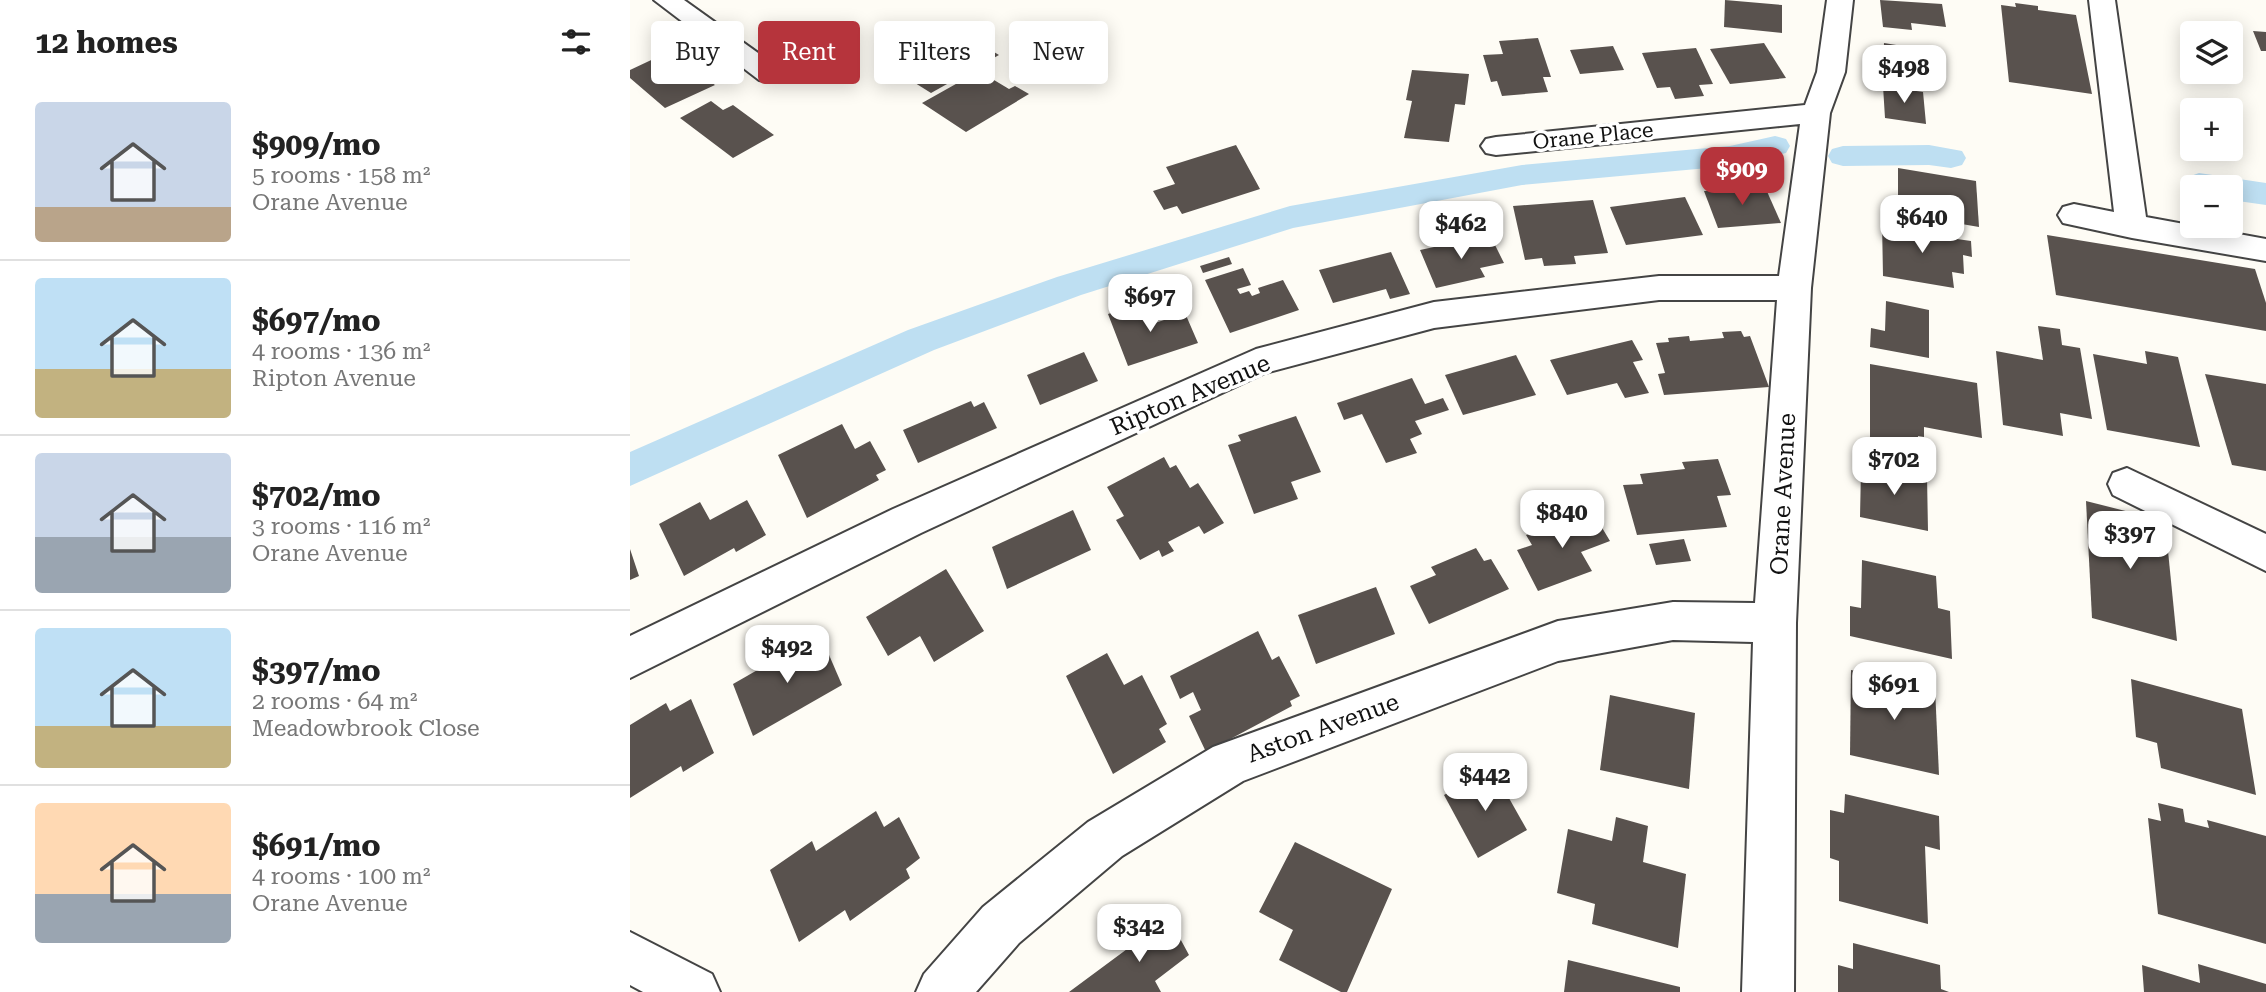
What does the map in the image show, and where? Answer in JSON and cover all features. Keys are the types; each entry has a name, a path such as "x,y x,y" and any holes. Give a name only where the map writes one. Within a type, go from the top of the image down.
{"street":[{"path":"667,0 758,66"},
{"name":"Orane Avenue","path":"1768,992 1776,623 1794,288 1816,113 1831,72 1840,0"},
{"path":"2102,0 2132,228"},
{"name":"Orane Place","path":"1496,146 1816,113"},
{"path":"2074,215 2132,228 2266,250"},
{"name":"Ripton Avenue","path":"630,658 906,521 1256,362 1434,315 1659,288 1794,288"},
{"path":"2127,484 2266,553"},
{"name":"Aston Avenue","path":"942,992 1001,925 1105,839 1230,763 1559,642 1673,621 1776,623"},
{"path":"630,957 694,992"}],"building":[{"path":"1725,0 1782,5 1782,33 1724,27"},
{"path":"1880,0 1942,4 1946,27 1911,23 1912,30 1883,27"},
{"path":"2015,3 2038,6 2038,10 2076,15 2092,94 2009,82 2001,5 2016,7"},
{"path":"2253,31 2266,32 2266,51 2261,51"},
{"path":"1538,38 1551,77 1543,77 1548,92 1502,96 1497,81 1491,82 1483,55 1503,54 1499,41"},
{"path":"1764,43 1786,78 1730,84 1710,49"},
{"path":"1884,43 1933,51 1934,76 1883,68"},
{"path":"1613,46 1624,70 1580,74 1570,50"},
{"path":"1696,48 1713,84 1699,85 1704,96 1675,99 1670,87 1657,88 1642,53"},
{"path":"651,60 651,84 715,85 665,108 630,78 630,70"},
{"path":"1412,70 1469,74 1465,105 1455,104 1449,142 1404,138 1412,101 1406,100"},
{"path":"995,81 1009,89 1015,86 1029,94 966,132 922,103 956,84 995,84"},
{"path":"917,84 947,84 931,93"},
{"path":"1883,86 1923,92 1926,124 1885,118"},
{"path":"711,101 723,110 733,105 774,135 733,158 680,118"},
{"path":"1236,145 1260,189 1182,214 1177,206 1164,210 1153,191 1175,184 1166,167"},
{"path":"1898,168 1976,181 1979,227 1898,213"},
{"path":"1765,187 1781,223 1718,228 1704,191"},
{"path":"1685,197 1703,235 1626,245 1610,207"},
{"path":"1593,200 1608,253 1574,256 1576,264 1544,266 1542,258 1525,260 1513,206"},
{"path":"1882,222 1950,233 1950,238 1971,241 1972,257 1963,255 1964,274 1952,272 1954,288 1883,276"},
{"path":"1490,235 1504,263 1480,268 1485,277 1436,288 1420,250"},
{"path":"2047,235 2255,269 2266,303 2266,331 2056,295"},
{"path":"1391,252 1410,294 1390,299 1386,289 1333,303 1319,270"},
{"path":"1229,257 1232,264 1203,273 1200,266"},
{"path":"1243,268 1251,285 1237,289 1240,294 1249,291 1252,296 1260,293 1258,288 1283,280 1299,310 1230,333 1205,280"},
{"path":"1886,301 1929,310 1929,358 1870,347 1871,328 1885,331"},
{"path":"1138,304 1143,318 1152,315 1155,323 1185,313 1198,343 1128,366 1108,314"},
{"path":"2038,326 2060,329 2062,345 2080,348 2092,419 2060,413 2063,436 2003,425 1996,351 2043,360"},
{"path":"1741,331 1744,337 1750,336 1769,387 1664,395 1658,374 1665,373 1656,343 1669,342 1668,338 1689,336 1690,341 1724,338 1722,332"},
{"path":"1632,340 1643,360 1633,362 1649,393 1625,398 1617,383 1567,395 1550,360"},
{"path":"2145,351 2178,357 2200,447 2107,430 2093,354 2147,364"},
{"path":"1084,352 1098,381 1040,405 1027,375"},
{"path":"1516,355 1536,395 1463,415 1445,375"},
{"path":"1870,364 1977,383 1982,438 1924,427 1924,437 1918,436 1918,452 1870,442"},
{"path":"2205,374 2266,384 2266,471 2232,465"},
{"path":"1412,378 1425,404 1443,398 1449,410 1415,421 1422,434 1410,439 1417,453 1386,463 1362,414 1344,420 1337,403"},
{"path":"971,401 974,407 984,402 997,428 918,463 903,430"},
{"path":"1296,416 1321,472 1291,482 1298,499 1254,514 1228,445 1241,441 1238,435"},
{"path":"842,424 855,449 870,441 886,470 876,475 879,480 807,518 778,455"},
{"path":"1164,457 1170,468 1176,465 1190,488 1198,483 1224,523 1204,534 1199,526 1168,542 1174,551 1162,557 1159,550 1140,560 1116,520 1124,516 1107,487"},
{"path":"1718,459 1731,495 1717,496 1727,527 1637,535 1623,485 1643,484 1640,474 1685,469 1682,462"},
{"path":"1869,464 1927,476 1928,531 1860,517 1861,469 1869,471"},
{"path":"747,500 766,535 736,552 734,548 684,576 659,524 700,502 710,520"},
{"path":"2086,501 2165,521 2177,641 2092,618"},
{"path":"1073,510 1091,550 1007,589 992,547"},
{"path":"1592,511 1610,541 1581,552 1592,571 1538,591 1517,550 1532,545 1526,535"},
{"path":"1684,539 1691,561 1656,565 1649,544"},
{"path":"1476,548 1484,561 1491,559 1509,589 1429,624 1410,586 1436,575 1431,567"},
{"path":"630,549 639,576 630,580"},
{"path":"1862,560 1936,576 1938,608 1950,611 1952,659 1850,636 1850,606 1861,608"},
{"path":"946,569 984,631 934,662 920,636 888,656 866,617"},
{"path":"1376,587 1395,634 1316,664 1298,615"},
{"path":"1258,631 1272,660 1279,656 1300,696 1290,701 1292,706 1206,752 1189,716 1201,710 1193,692 1180,699 1170,676"},
{"path":"820,634 842,685 753,736 733,684"},
{"path":"1107,653 1124,685 1142,675 1167,724 1159,729 1166,742 1113,774 1066,676"},
{"path":"1851,670 1935,688 1939,775 1850,755"},
{"path":"2131,679 2242,709 2256,795 2161,768 2157,743 2136,737"},
{"path":"1610,695 1695,713 1689,789 1600,770"},
{"path":"691,699 714,753 683,772 681,766 630,798 630,725 666,703 670,711"},
{"path":"1492,768 1527,830 1478,858 1444,795"},
{"path":"1845,794 1939,816 1940,850 1925,846 1928,924 1839,901 1839,861 1830,858 1830,810 1844,813"},
{"path":"2158,803 2183,809 2185,822 2209,828 2207,820 2266,836 2266,944 2158,914 2148,818 2161,821"},
{"path":"876,811 884,827 899,817 920,858 906,869 910,878 850,921 845,910 799,942 770,870 812,841 816,851"},
{"path":"1616,817 1648,826 1643,862 1686,874 1678,948 1592,924 1595,904 1557,893 1568,829 1612,841"},
{"path":"1295,842 1392,889 1347,992 1341,992 1279,960 1293,930 1259,912"},
{"path":"1169,918 1189,955 1155,981 1161,992 1069,992"},
{"path":"1853,943 1940,965 1941,989 1949,992 1838,992 1838,965 1853,969"},
{"path":"1568,960 1680,987 1680,992 1564,992"},
{"path":"2198,964 2266,984 2266,992 2144,992 2142,965 2200,983"}],"waterway":[{"path":"630,470 921,340 1069,286 1290,217 1522,175 1730,156 1775,146"},
{"path":"1843,156 1929,155 1951,158"},
{"path":"2243,191 2266,194"}]}
